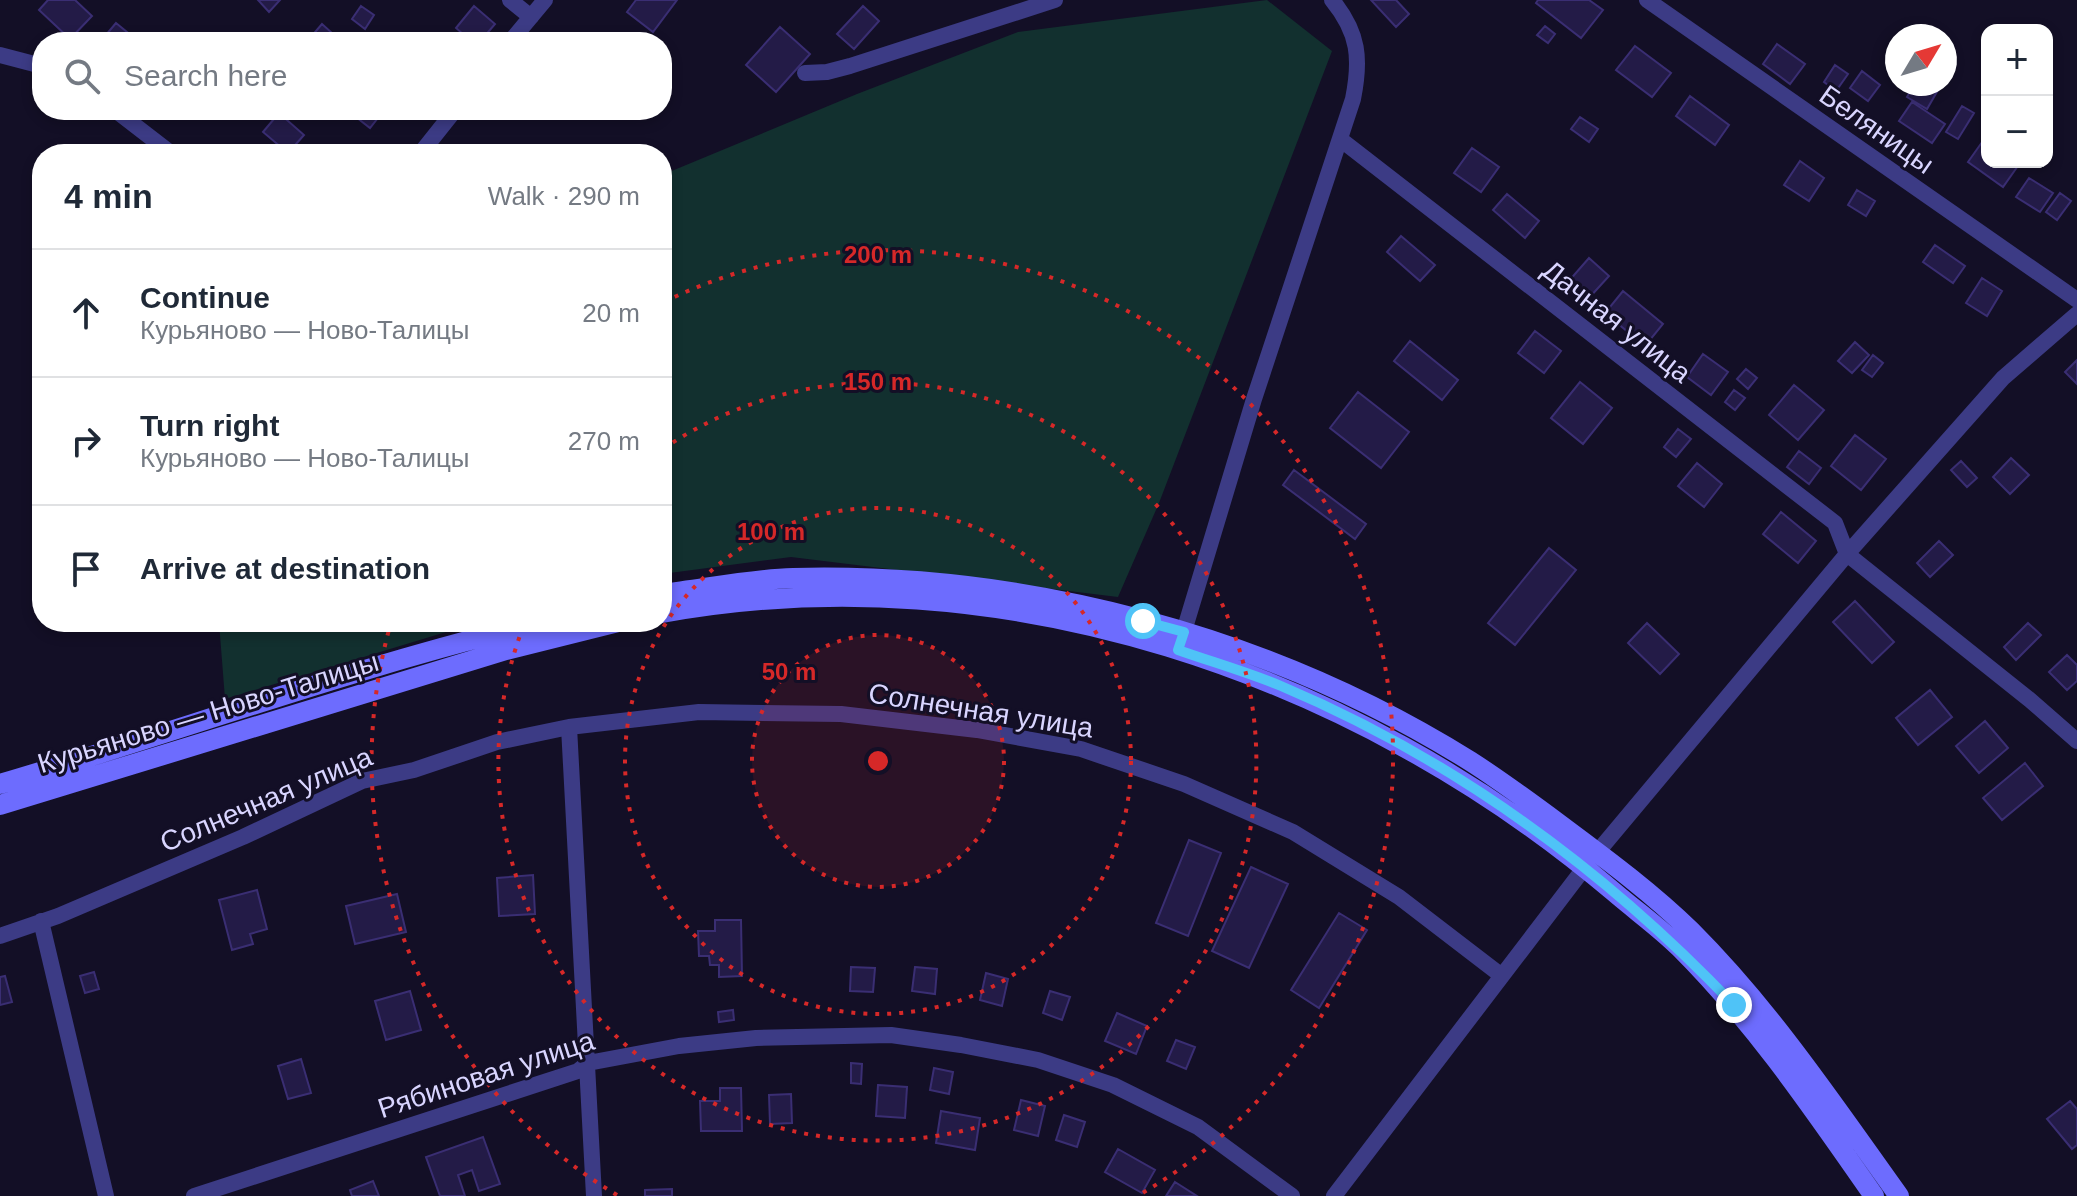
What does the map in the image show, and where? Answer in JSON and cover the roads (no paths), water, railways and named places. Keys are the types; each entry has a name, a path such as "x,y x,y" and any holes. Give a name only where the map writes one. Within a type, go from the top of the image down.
{"main road":[{"path":"672,593 789,578 883,578 939,582 1074,604 1181,641 1406,746 1591,860 1689,929 1749,993 1801,1058 1899,1196"},
{"path":"672,612 788,596 881,596 940,600 1181,641"},
{"name":"Курьяново — Ново-Талицы","path":"0,784 501,632"},
{"name":"Курьяново — Ново-Талицы","path":"0,805 476,659 580,632"},
{"path":"1591,860 1734,1005 1787,1073 1874,1196"}],"street":[{"path":"510,0 531,17"},
{"path":"518,32 545,0"},
{"path":"805,73 850,66 1055,0"},
{"path":"1181,641 1254,399 1340,139 1358,71 1352,31 1332,0"},
{"name":"Беляницы","path":"1647,0 2077,300"},
{"path":"0,55 32,63"},
{"path":"128,120 159,144"},
{"path":"428,144 447,120"},
{"name":"Дачная улица","path":"1340,139 1835,523 1847,554"},
{"path":"1334,1196 1591,860 1847,554 2003,378 2077,314"},
{"path":"1847,554 2077,741"},
{"name":"Солнечная улица","path":"0,936 58,916 243,837 362,781 414,770 497,742 569,727 699,712 841,714 977,730 1081,749 1184,784 1293,832 1399,897 1502,976"},
{"path":"569,727 594,1196"},
{"path":"41,921 106,1196"},
{"name":"Рябиновая улица","path":"194,1196 578,1071 588,1063 679,1046 756,1038 891,1035 1038,1060 1113,1085 1198,1127 1292,1196"}]}
